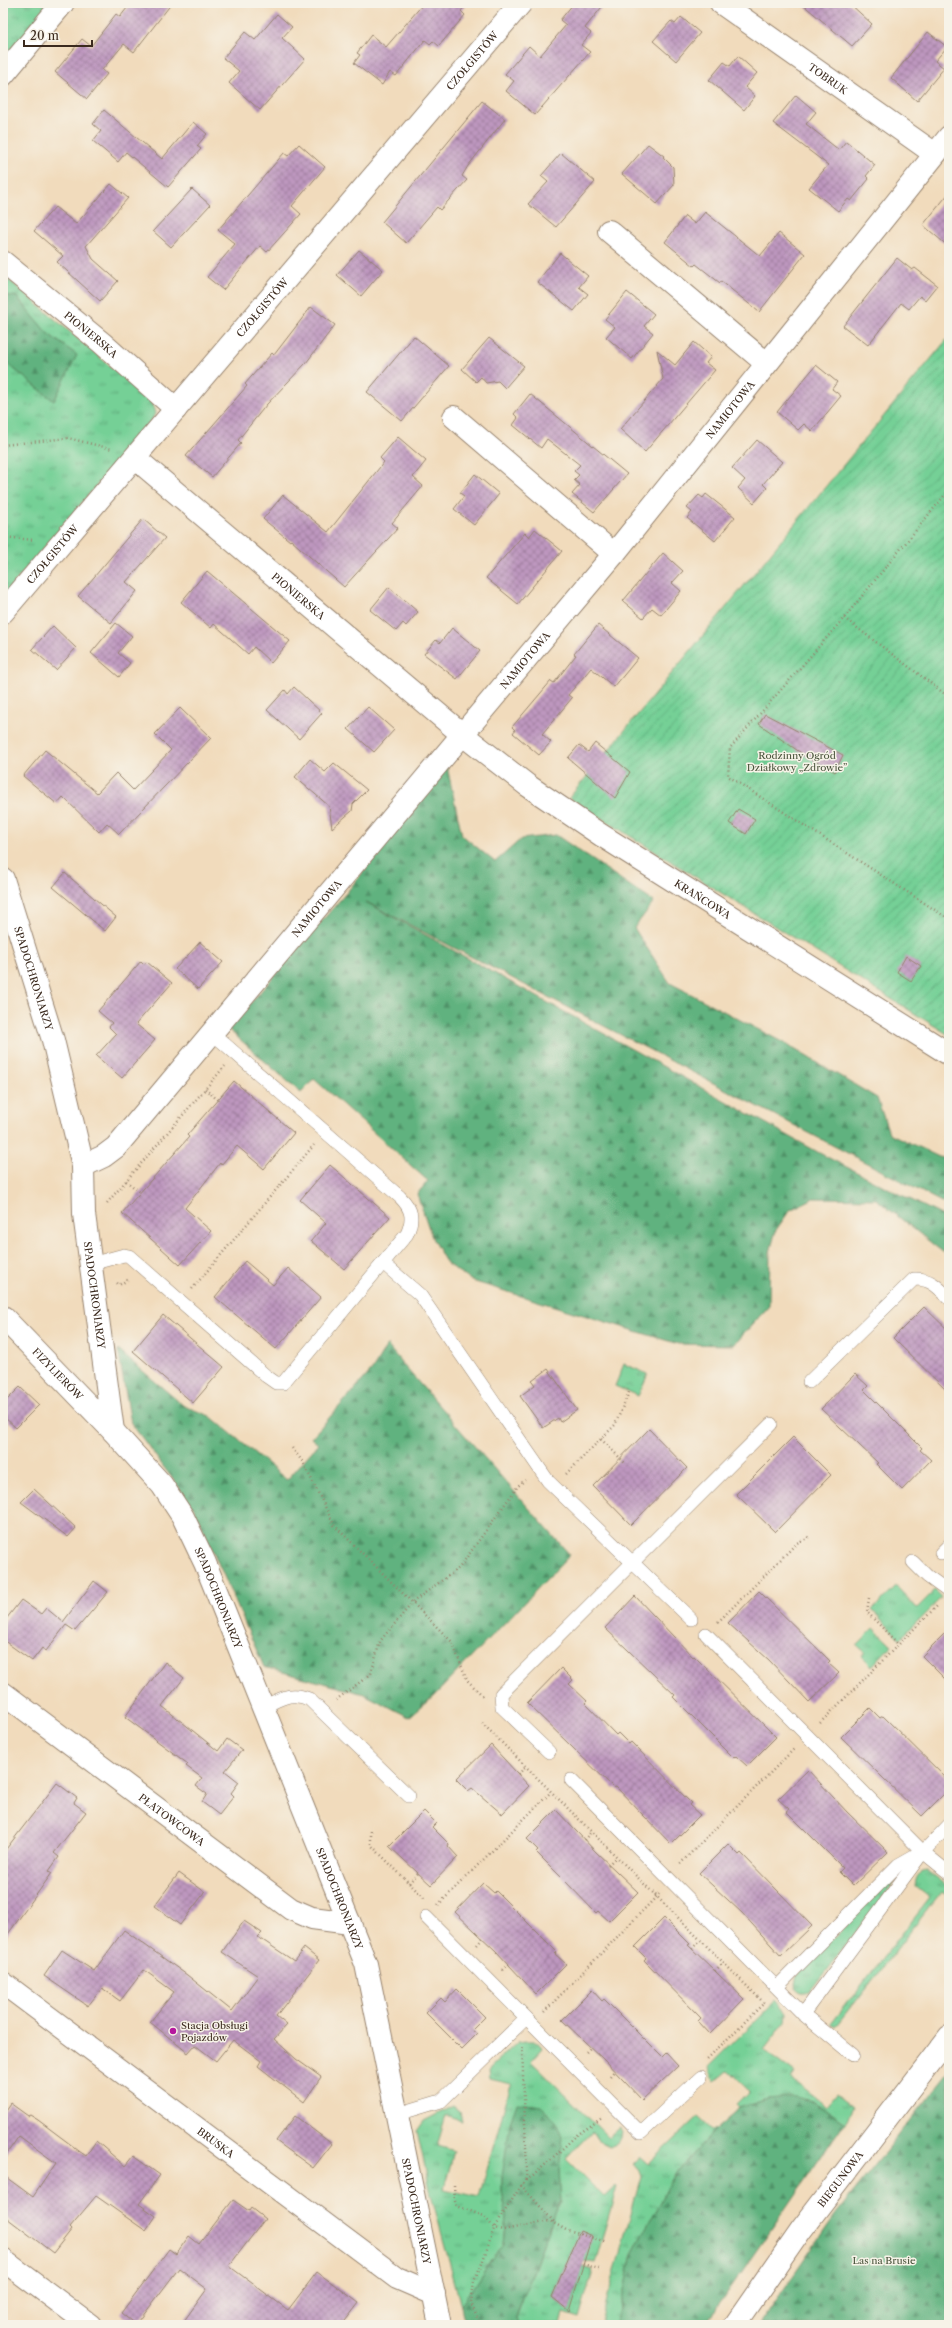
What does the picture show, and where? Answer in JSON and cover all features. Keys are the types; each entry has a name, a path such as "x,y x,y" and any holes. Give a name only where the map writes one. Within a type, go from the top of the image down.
{"street":[{"path":"3,75 63,3"},
{"name":"CZOŁGISTÓW","path":"3,612 521,3"},
{"name":"TOBRUK","path":"721,3 935,154"},
{"name":"NAMIOTOWA","path":"83,1166 104,1156 116,1147 463,735 614,554 949,137"},
{"path":"610,231 766,363"},
{"name":"PIONIERSKA","path":"3,262 102,343 176,409"},
{"path":"454,416 614,554"},
{"name":"PIONIERSKA","path":"135,458 463,735"},
{"name":"KRAŃCOWA","path":"463,735 527,784 601,836 949,1054"},
{"name":"SPADOCHRONIARZY","path":"3,879 53,1040 83,1166 84,1214 113,1431 162,1485 183,1517 205,1563 366,1964 373,1988 440,2325"},
{"name":"FIZYLIERÓW","path":"3,1318 113,1431"},
{"name":"PŁATOWCOWA","path":"3,1693 291,1909 312,1918 350,1923"},
{"name":"BRUSKA","path":"3,1983 397,2278 434,2294"},
{"name":"BIEGUNOWA","path":"735,2325 801,2230 949,2037"},
{"path":"3,2260 90,2325"}],"lane":[{"path":"91,1264 124,1255 130,1256 266,1376 276,1383 283,1383 407,1234 412,1222 411,1213 400,1197 212,1033"},
{"path":"383,1263 420,1295 539,1469 553,1487 690,1619"},
{"path":"809,1382 914,1279 922,1279 934,1283 949,1298"},
{"path":"549,1752 502,1707 501,1694 771,1424"},
{"path":"913,1562 946,1596"},
{"path":"706,1634 923,1852 949,1873"},
{"path":"263,1707 287,1696 298,1694 309,1699 409,1796"},
{"path":"571,1780 803,2014 853,2055"},
{"path":"803,2014 923,1852 949,1825"},
{"path":"776,1987 898,1865 923,1852"},
{"path":"430,1913 527,2021 641,2133 701,2077"},
{"path":"398,2114 441,2101 527,2021"}],"path":[{"path":"3,445 68,438 125,452 135,458"},
{"path":"949,490 844,618 730,748 728,776 949,919"},
{"path":"844,618 949,697"},
{"path":"105,1206 236,1053"},
{"path":"205,1089 218,1100"},
{"path":"181,1301 325,1132"},
{"path":"126,1181 140,1192"},
{"path":"553,1487 615,1425 629,1392"},
{"path":"601,1439 625,1463"},
{"path":"292,1448 306,1468 334,1525 452,1642 467,1680 486,1699 502,1707"},
{"path":"323,1713 344,1693 371,1674 378,1646 412,1604 459,1568 518,1486 539,1469"},
{"path":"706,1634 797,1543 811,1536"},
{"path":"480,2325 471,2303 474,2281 480,2269 494,2228 525,2180 527,2173 527,2021 657,1897 675,1869 946,1596"},
{"path":"869,1598 867,1612 898,1644"},
{"path":"482,1723 764,2003 701,2066 701,2077"},
{"path":"518,1774 526,1767"},
{"path":"371,1831 371,1845 409,1882 430,1913 551,1792"},
{"path":"584,1840 591,1832"},
{"path":"608,1865 616,1857"},
{"path":"409,1882 418,1873"},
{"path":"692,1949 700,1940"},
{"path":"715,1971 723,1963"},
{"path":"525,2180 533,2176 577,2135 595,2124 615,2107"},
{"path":"454,2185 455,2201 457,2206 484,2216 494,2228 503,2230 550,2221 568,2231 607,2242"},
{"path":"521,2185 554,2223"},
{"path":"583,2264 599,2269"}],"green space":[{"path":"3,3 52,3 3,62"},
{"path":"3,275 151,401 155,413 152,420 3,596 3,360 54,401 76,355 47,333 17,297 3,295"},
{"path":"3,295 17,297 47,333 77,355 54,401 3,360"},
{"name":"Rodzinny Ogród Działkowy „Zdrowie”","path":"949,337 949,1035 569,798"},
{"path":"447,767 462,835 495,862 521,839 556,835 654,902 634,928 670,983 784,1043 877,1098 889,1133 939,1157 949,1159 949,1206 366,902 825,1156 949,1219 949,1257 876,1199 814,1198 790,1210 776,1230 770,1252 769,1306 734,1345 678,1344 472,1281 447,1264 433,1240 417,1194 428,1181 314,1079 301,1093 228,1029 347,892"},
{"path":"387,1345 570,1555 434,1696 409,1717 364,1694 264,1667 194,1508 131,1423 118,1350 184,1406 210,1416 287,1480 318,1444 311,1438 372,1370"},
{"path":"624,1364 648,1374 638,1396 615,1386"},
{"path":"896,1586 917,1608 935,1590 942,1597 900,1639 872,1610"},
{"path":"874,1628 892,1645 872,1666 862,1656 865,1652 857,1645"},
{"path":"928,1871 949,1887 949,1896 942,1891 836,2027 831,2024 930,1898 915,1886 918,1876 922,1872"},
{"path":"900,1875 810,1991 801,1992 796,1989 794,1987 797,1976 895,1876"},
{"path":"776,2000 787,2013 786,2021 764,2050 795,2073 791,2079 826,2106 836,2094 853,2107 845,2122 813,2102 768,2099 740,2108 737,2105 750,2092 728,2070 715,2081 712,2078 710,2066"},
{"path":"534,2041 543,2048 531,2061 608,2137 620,2127 621,2130 618,2141 611,2147 603,2144 591,2132 566,2159 604,2197 616,2186 617,2187 595,2263 584,2261 574,2246 552,2297 569,2311 582,2267 593,2270 579,2318 563,2313 560,2325 518,2325 516,2318 558,2205 561,2202 559,2171 506,2160 502,2177 502,2192 507,2216 504,2245 492,2258 461,2306 431,2194 417,2131 424,2121 453,2106 460,2112 462,2121 446,2116 437,2146 454,2151 444,2189 479,2197 511,2084 490,2079 489,2069 518,2042"},
{"name":"Las na Brusie","path":"949,2072 949,2325 759,2325 836,2214"},
{"path":"790,2097 813,2102 845,2122 705,2325 614,2325 620,2309 632,2254 676,2172 716,2129 740,2108 768,2099"},
{"path":"517,2103 541,2106 556,2120 563,2136 559,2171 561,2202 558,2205 516,2317 518,2325 465,2325 461,2306 492,2258 504,2245 507,2216 502,2192 502,2177 510,2123"},
{"path":"698,2117 712,2130 716,2129 676,2172 632,2254 620,2309 614,2325 600,2325 641,2177 639,2170 633,2163 640,2156 649,2164"}],"building":[{"path":"131,3 172,3 134,52 124,44 102,70 107,74 87,99 55,72 82,39 91,46 116,14 120,17"},
{"path":"424,3 467,3 461,11 465,15 439,46 433,41 430,44 425,40 396,76 390,72 382,85 354,63 360,55 357,53 371,35 386,47"},
{"path":"574,3 605,3 585,28 591,33 581,45 590,52 535,115 506,91 514,81 505,74 529,46 540,56 566,25 560,20"},
{"path":"801,3 849,3 872,24 852,46"},
{"path":"277,14 292,27 282,38 305,59 260,110 229,83 239,71 223,58 245,32 255,40"},
{"path":"681,17 700,33 676,61 653,41 671,21 675,24"},
{"path":"928,32 947,47 935,61 944,68 917,101 891,78"},
{"path":"738,56 757,73 745,87 755,96 744,110 709,80 724,62 730,66"},
{"path":"796,95 816,112 806,124 839,150 846,141 875,165 866,176 869,179 851,201 848,199 838,211 809,188 828,165 773,123"},
{"path":"482,101 505,119 468,166 462,176 467,180 440,210 437,207 406,243 382,222"},
{"path":"104,110 162,159 193,122 207,134 197,146 201,149 168,187 126,152 118,162 93,141 101,131 93,124"},
{"path":"299,144 325,167 292,206 301,214 267,252 260,246 223,290 207,277 235,244 218,230 284,153 288,156"},
{"path":"648,144 664,156 663,157 673,167 674,185 657,204 622,174"},
{"path":"561,153 595,182 556,227 528,204 548,182 541,176"},
{"path":"111,184 128,198 86,246 93,259 118,281 100,301 57,262 63,256 34,231 55,207 76,224"},
{"path":"192,189 210,205 171,247 153,231"},
{"path":"949,193 949,247 923,225"},
{"path":"705,212 760,256 779,233 805,254 759,312 721,281 720,283 696,264 694,266 665,242 685,216 695,224"},
{"path":"359,250 383,270 361,296 337,275"},
{"path":"560,253 588,276 579,287 588,294 574,311 537,282"},
{"path":"897,258 912,270 915,268 937,285 925,300 920,296 909,309 901,303 868,345 843,326"},
{"path":"627,292 654,314 644,326 653,333 632,359 606,337 615,327 605,319"},
{"path":"311,307 335,325 306,363 267,404 238,440 241,443 212,477 186,456 247,386 245,384 272,353 274,355"},
{"path":"414,336 449,366 402,421 367,392"},
{"path":"489,338 524,366 505,388 498,381 486,383 481,377 476,382 462,369"},
{"path":"694,342 711,357 706,363 715,370 645,452 620,429 663,379 657,350 675,365"},
{"path":"816,365 837,382 832,389 841,396 812,431 804,424 798,430 777,412"},
{"path":"530,394 627,474 594,512 572,494 580,485 574,480 579,475 574,471 580,465 547,439 541,448 513,425 518,418 514,414"},
{"path":"398,437 426,461 413,477 423,486 392,523 398,528 344,587 291,540 290,541 263,519 283,495 328,532 384,462 380,458"},
{"path":"757,440 782,462 763,484 767,488 754,503 738,488 745,480 732,468"},
{"path":"475,474 499,494 474,525 454,509 464,496 460,493"},
{"path":"706,494 735,517 715,541 687,518 692,512 687,508 699,495 703,498"},
{"path":"143,519 165,538 126,582 137,591 111,623 78,596"},
{"path":"535,529 562,551 518,604 486,578 525,533 529,537"},
{"path":"663,553 683,571 672,583 681,591 661,615 652,608 643,618 623,601"},
{"path":"207,571 290,641 271,663 254,647 248,654 214,624 211,628 181,602"},
{"path":"389,587 418,612 406,626 403,623 396,631 370,610"},
{"path":"116,623 132,636 118,653 130,663 119,677 91,653"},
{"path":"598,625 638,658 614,687 591,668 568,695 572,698 542,734 551,742 539,755 513,733 515,730 512,727 551,681 554,683 576,655 574,654"},
{"path":"53,626 76,648 56,670 32,649"},
{"path":"452,628 480,651 457,679 424,654 436,640 440,643"},
{"path":"294,687 322,713 299,739 267,710 285,690 288,694"},
{"path":"368,707 394,730 374,752 348,729"},
{"path":"180,708 211,738 119,834 107,823 99,832 63,797 57,804 23,776 45,750 97,793 116,773 133,790 171,750 155,734"},
{"path":"765,714 843,755 835,772 807,757 759,724"},
{"path":"595,743 630,772 615,798 568,758 579,745 588,752"},
{"path":"310,759 325,772 334,763 367,790 353,804 352,811 332,828 329,806 295,777"},
{"path":"738,809 755,819 746,834 729,823"},
{"path":"65,873 116,917 105,931 53,887"},
{"path":"200,942 223,962 198,989 175,969"},
{"path":"906,956 921,966 911,981 897,972"},
{"path":"141,961 144,964 147,962 172,983 136,1024 155,1040 122,1078 96,1056 116,1034 109,1027 112,1023 98,1011"},
{"path":"234,1081 294,1133 264,1169 237,1146 221,1165 220,1163 185,1208 211,1231 180,1265 122,1213 189,1137 187,1135"},
{"path":"330,1165 390,1217 344,1269 311,1241 326,1223 300,1200"},
{"path":"245,1261 273,1285 288,1268 321,1297 276,1349 215,1297"},
{"path":"924,1307 949,1331 949,1393 893,1338"},
{"path":"163,1315 224,1367 193,1403 133,1351"},
{"path":"548,1369 577,1410 560,1422 558,1418 543,1428 520,1396 535,1385 532,1381"},
{"path":"855,1374 868,1386 864,1390 922,1448 920,1450 931,1460 902,1490 876,1464 878,1463 821,1409"},
{"path":"20,1387 39,1405 16,1428 3,1416 3,1404"},
{"path":"649,1429 687,1468 631,1525 593,1486"},
{"path":"793,1437 831,1475 775,1532 736,1494"},
{"path":"34,1489 76,1528 68,1537 21,1502"},
{"path":"94,1581 108,1592 75,1631 66,1625 46,1651 42,1648 32,1661 3,1640 3,1623 21,1600 41,1614 46,1608 63,1622"},
{"path":"759,1591 830,1661 828,1663 839,1673 809,1702 769,1660 728,1623"},
{"path":"635,1596 693,1657 694,1656 776,1737 747,1766 736,1756 734,1758 673,1697 675,1695 605,1628"},
{"path":"949,1629 949,1683 922,1656"},
{"path":"165,1662 184,1678 162,1706 218,1751 227,1739 242,1750 225,1771 239,1782 231,1793 234,1796 219,1815 202,1802 207,1794 196,1786 202,1778 186,1766 188,1764 125,1717"},
{"path":"561,1668 573,1680 569,1684 587,1701 585,1703 616,1735 618,1733 629,1744 631,1742 691,1803 689,1805 700,1815 671,1844 616,1787 614,1788 527,1703"},
{"path":"870,1708 880,1718 883,1716 949,1781 949,1789 922,1816 841,1737"},
{"path":"491,1745 529,1786 502,1814 472,1788 468,1791 456,1779"},
{"path":"808,1770 847,1812 888,1852 853,1886 839,1872 843,1868 786,1811 789,1809 778,1799"},
{"path":"57,1783 77,1798 74,1803 86,1812 54,1853 59,1857 49,1871 52,1873 3,1941 3,1853"},
{"path":"556,1810 596,1852 638,1892 609,1921 598,1911 596,1913 536,1852 538,1850 527,1839"},
{"path":"424,1811 436,1823 432,1827 449,1844 448,1846 458,1857 431,1885 389,1846"},
{"path":"728,1844 739,1855 741,1853 812,1926 781,1956 742,1913 699,1873"},
{"path":"179,1873 205,1892 180,1925 154,1906"},
{"path":"483,1883 494,1893 496,1891 557,1952 555,1954 566,1964 536,1994 496,1951 455,1912"},
{"path":"664,1918 690,1944 688,1945 744,1999 710,2034 698,2021 701,2018 644,1960 646,1958 635,1947"},
{"path":"244,1921 262,1933 258,1937 294,1961 304,1948 319,1960 276,2016 287,2025 274,2039 296,2059 321,2077 304,2102 258,2066 261,2061 233,2040 216,2061 195,2045 188,2053 150,2022 174,1992 144,1970 120,2001 102,1988 88,2006 44,1976 62,1950 94,1971 124,1930 187,1975 232,2011 258,1976 222,1952"},
{"path":"457,1989 485,2017 472,2030 477,2034 462,2049 426,2013 441,1998 445,2002"},
{"path":"592,1990 602,2001 604,1999 662,2057 666,2053 678,2066 642,2100 604,2060 562,2020"},
{"path":"10,2103 28,2116 30,2115 38,2120 86,2156 96,2141 125,2166 133,2156 160,2175 139,2204 156,2216 146,2231 96,2196 70,2227 72,2229 53,2253 3,2215 3,2175 33,2197 56,2163 19,2136 3,2159 3,2113"},
{"path":"295,2116 332,2144 313,2168 276,2141"},
{"path":"233,2200 249,2211 251,2208 265,2219 229,2266 288,2310 317,2272 359,2303 342,2325 181,2325 207,2289 179,2268 136,2325 121,2313 169,2249 176,2254 189,2236 199,2244"},
{"path":"580,2231 592,2236 569,2311 552,2297"}],"place":[{"name":"Stacja Obsługi Pojazdów","path":"173,2031"}]}
